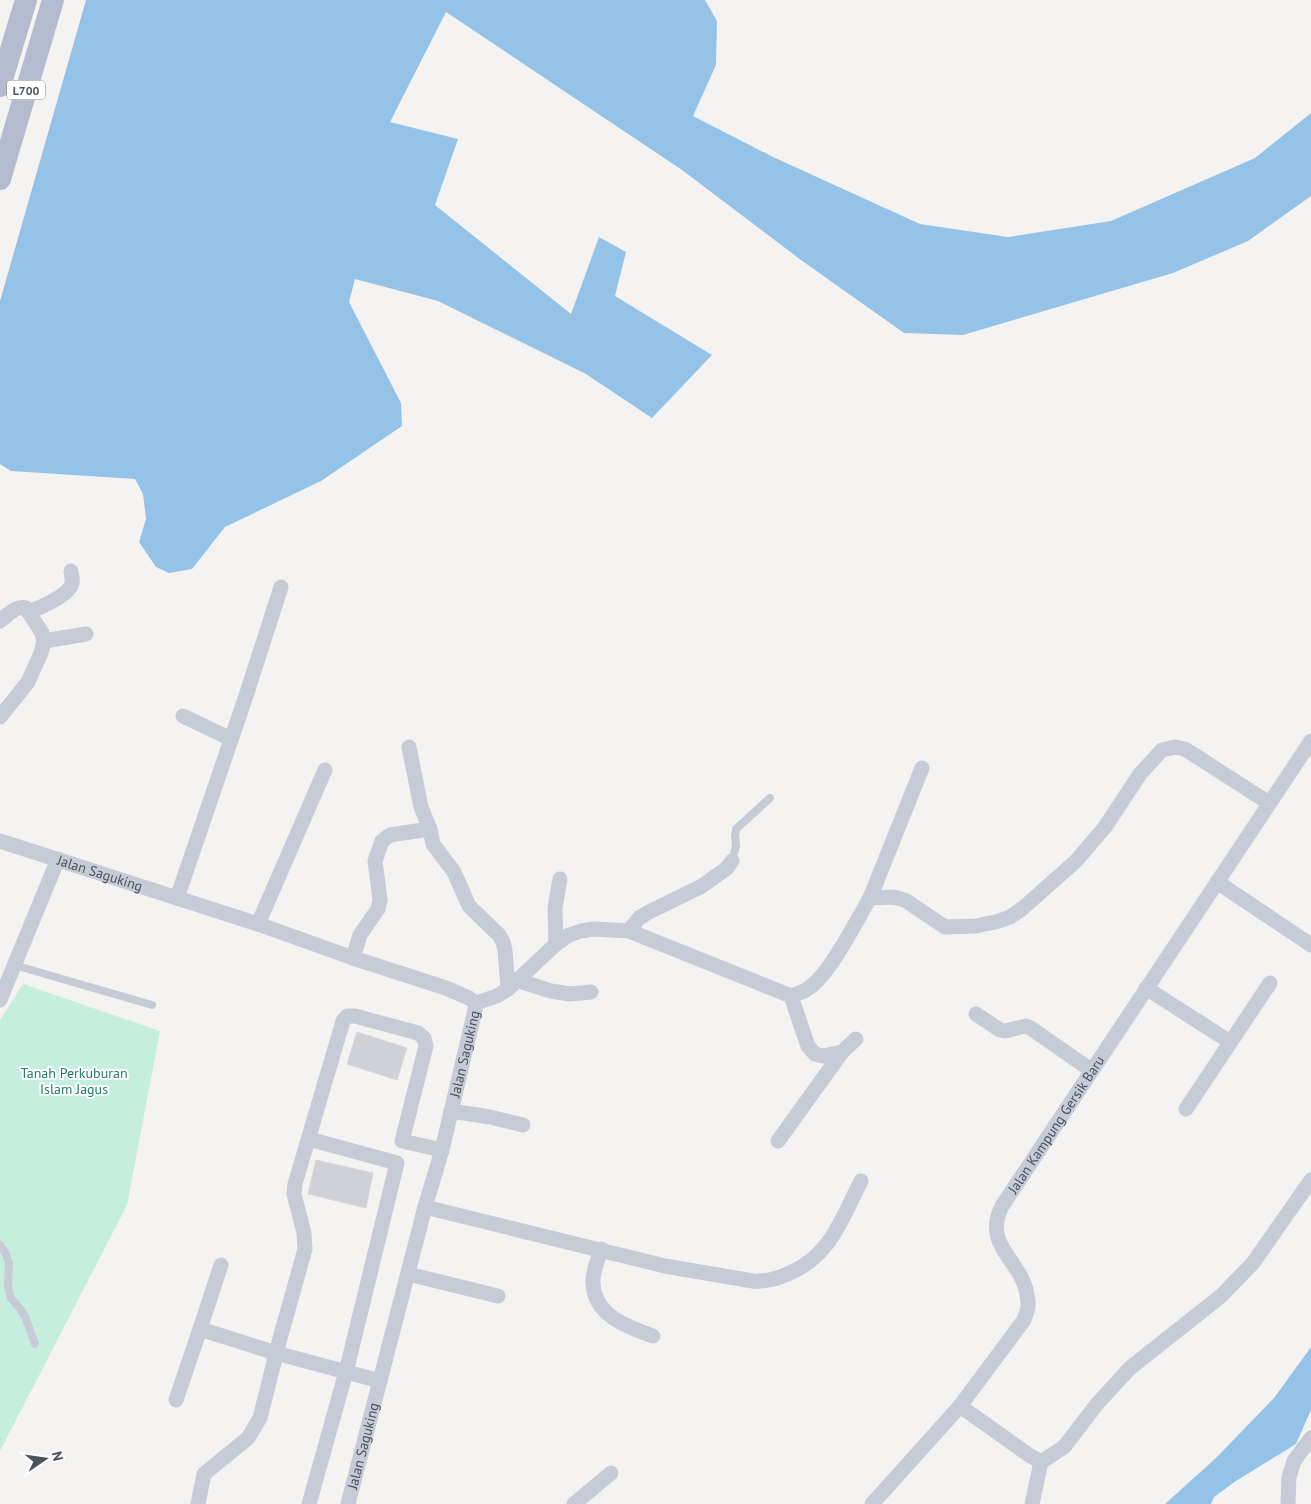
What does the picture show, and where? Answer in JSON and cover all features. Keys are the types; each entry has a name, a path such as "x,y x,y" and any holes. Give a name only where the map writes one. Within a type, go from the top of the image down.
{"main road":[{"name":"L700","path":"0,86 26,0"},
{"name":"L700","path":"0,180 53,0"}],"street":[{"path":"30,612 51,602 70,588 72,582 71,571"},
{"path":"177,898 281,587"},
{"path":"0,621 17,608 26,608 42,633 44,641 42,653 28,682 0,717"},
{"path":"44,641 86,634"},
{"path":"183,716 231,739"},
{"name":"Jalan Kampung Gersik Baru","path":"872,1504 960,1406 1024,1320 1029,1305 1026,1290 1014,1266 1001,1247 995,1226 997,1215 1091,1070 1311,741"},
{"path":"409,746 421,807 430,829 433,844 454,872 469,906 499,935 503,942 512,984"},
{"path":"870,898 893,897 905,900 945,927 976,926 1010,917 1023,908 1076,861 1105,827 1140,774 1162,750 1176,747 1185,749 1269,803"},
{"path":"476,1003 497,996 556,944 569,935 581,931 601,929 628,931 791,996 801,992 810,987 820,977 870,898 922,768"},
{"path":"258,924 325,770"},
{"path":"353,958 360,934 378,909 380,900 375,861 382,841 390,835 430,829"},
{"name":"Jalan Saguking","path":"0,841 258,924 353,958 446,988 476,1003 442,1150 425,1207 348,1504"},
{"path":"0,1000 58,859"},
{"path":"628,931 639,918 702,886 727,868 732,861"},
{"path":"556,944 555,908 560,880"},
{"path":"1216,882 1309,940"},
{"path":"1186,1109 1270,982"},
{"path":"512,984 570,994 591,992"},
{"path":"1146,988 1230,1042"},
{"path":"791,996 808,1046 815,1054 822,1056 842,1052"},
{"path":"976,1014 1000,1030 1005,1031 1029,1027 1091,1070"},
{"path":"198,1504 204,1474 248,1438 260,1418 305,1249 304,1232 294,1194 295,1184 343,1021 347,1016 355,1016 418,1034 424,1038 426,1046 346,1372 309,1504"},
{"path":"778,1141 842,1052 856,1039"},
{"path":"451,1111 490,1117 523,1125"},
{"path":"309,1139 397,1163"},
{"path":"402,1140 442,1150"},
{"path":"1032,1504 1041,1462 1064,1446 1097,1404 1130,1368 1220,1296 1253,1263 1311,1180"},
{"path":"425,1207 665,1266 764,1282 797,1270 813,1260 827,1245 838,1227 861,1181"},
{"path":"601,1250 593,1283 597,1300 605,1313 619,1322 653,1336"},
{"path":"176,1400 221,1265"},
{"path":"408,1274 498,1296"},
{"path":"200,1329 276,1354 380,1381"},
{"path":"960,1406 1028,1455 1041,1462"},
{"path":"1288,1504 1289,1477 1294,1460 1311,1438"},
{"path":"574,1504 611,1472"}],"lane":[{"path":"732,861 736,846 734,836 736,829 770,798"},
{"path":"14,965 152,1005"},
{"path":"0,1245 9,1263 8,1287 11,1298 26,1319 35,1344"}],"green space":[{"name":"Tanah Perkuburan Islam Jagus","path":"23,984 160,1031 127,1205 0,1451 0,1020"}],"water":[{"path":"86,0 705,0 717,21 716,65 693,116 773,157 920,224 1008,237 1111,221 1255,158 1311,113 1311,196 1248,241 1173,273 963,335 904,333 801,260 682,170 446,12 390,122 458,139 435,205 571,314 599,237 626,252 615,296 712,355 652,418 586,374 438,301 355,279 349,302 401,403 402,426 321,481 225,527 192,569 169,573 156,567 139,542 146,519 143,494 135,479 11,471 0,464 0,301"},
{"path":"1311,1347 1311,1410 1296,1444 1236,1481 1214,1497 1211,1504 1165,1504 1216,1458 1274,1398"}],"building":[{"path":"357,1032 407,1048 397,1080 347,1064"},
{"path":"316,1160 373,1173 366,1208 308,1194"}]}
